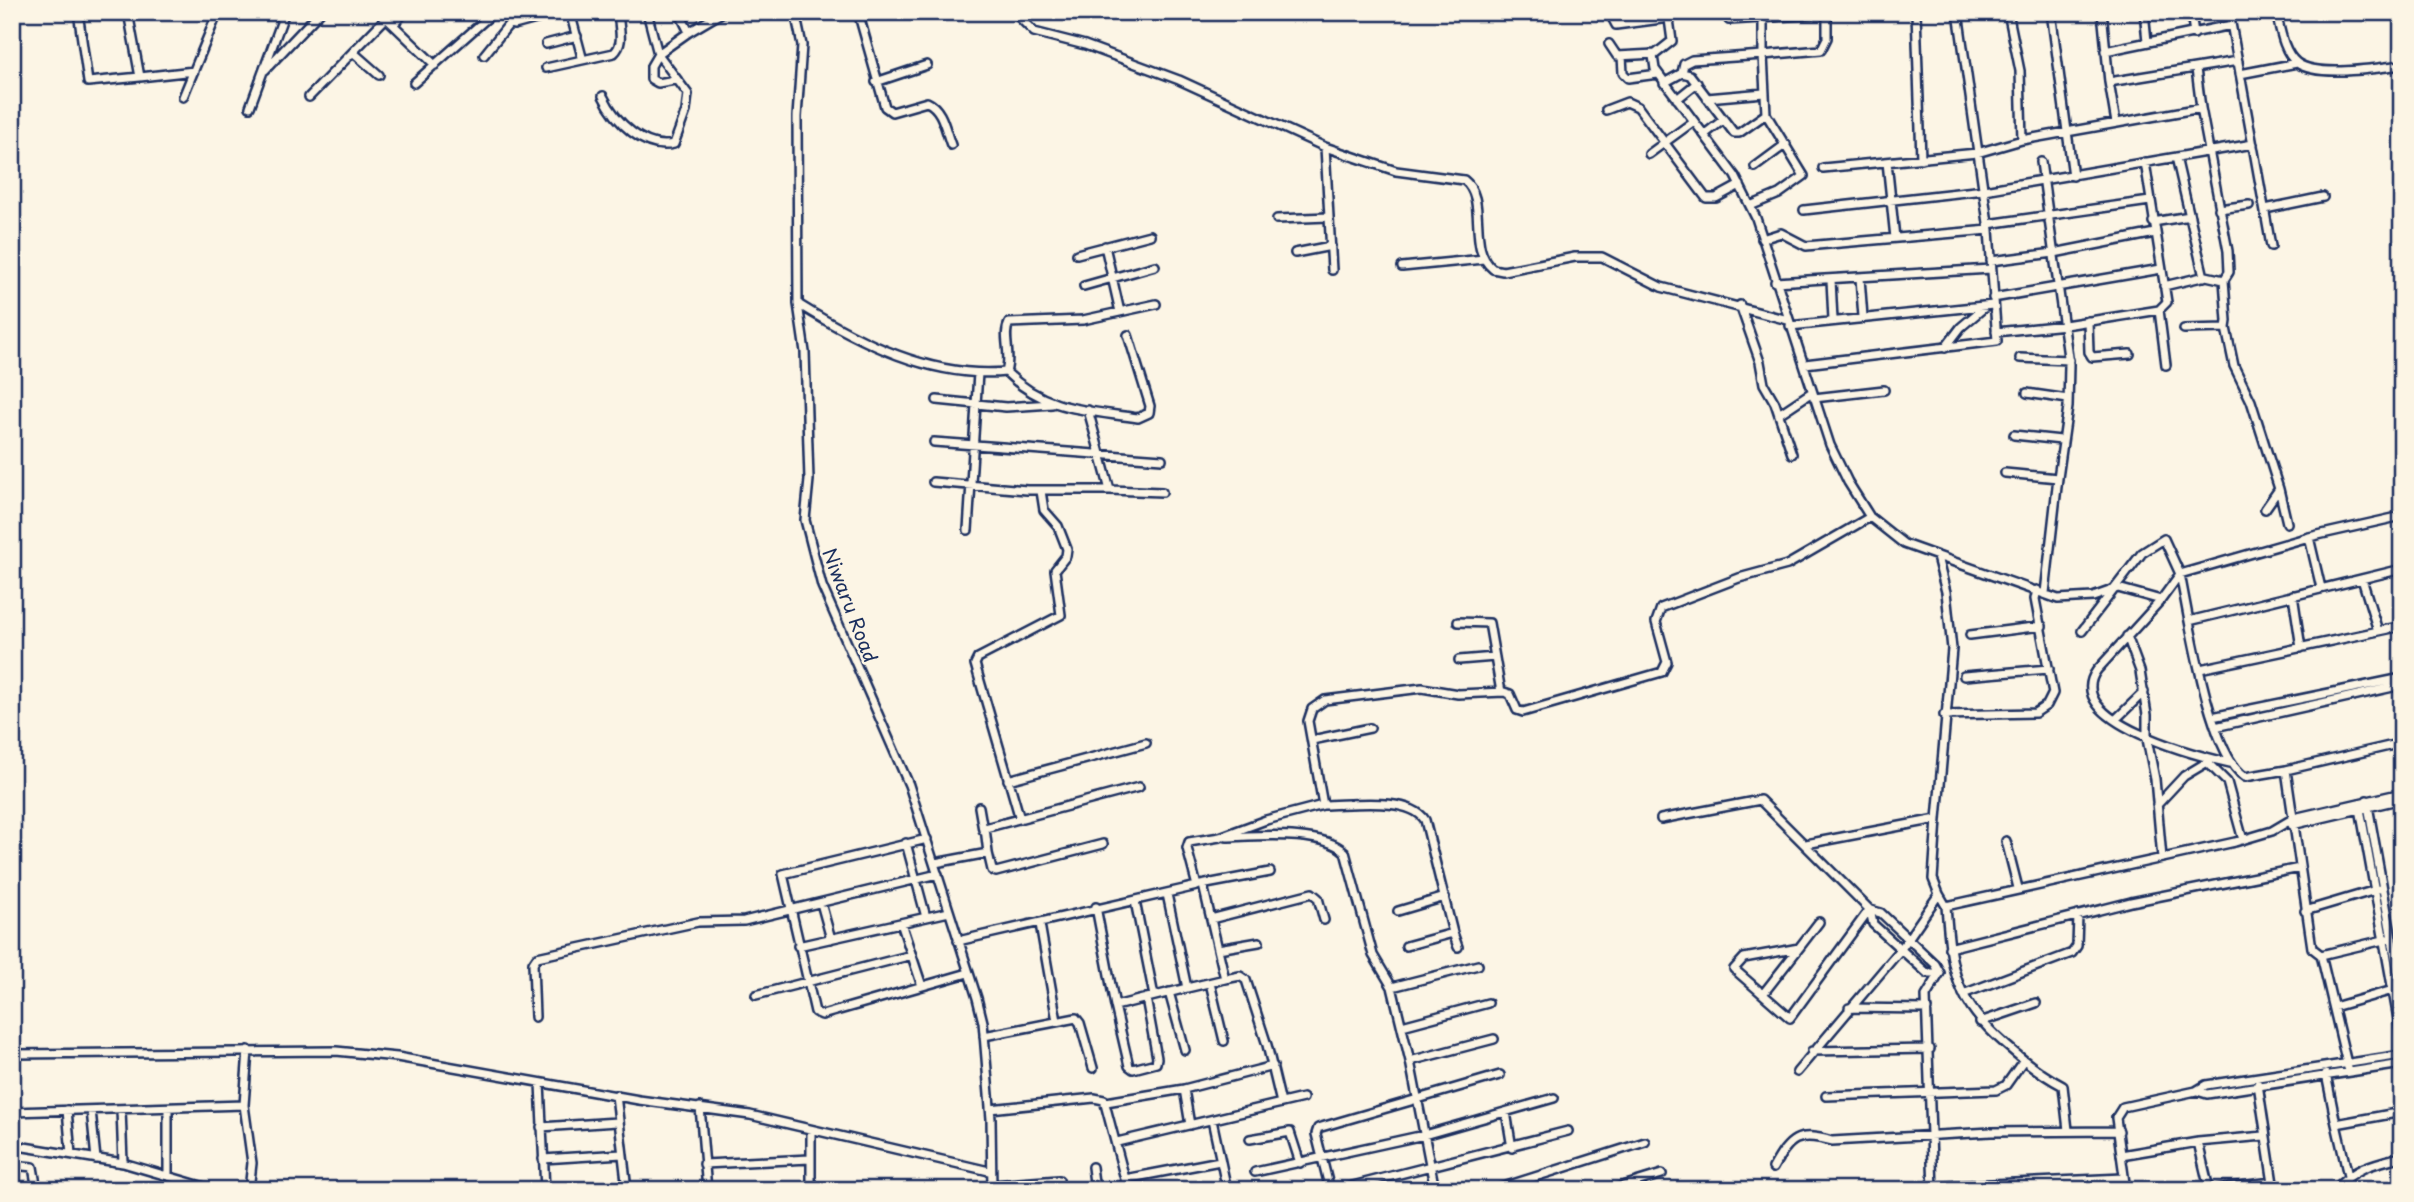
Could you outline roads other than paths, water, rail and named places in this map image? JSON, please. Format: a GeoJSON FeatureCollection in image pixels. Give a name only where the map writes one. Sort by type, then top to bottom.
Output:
{"type":"FeatureCollection","features":[{"type":"Feature","properties":{"kind":"street"},"geometry":{"type":"LineString","coordinates":[[78,12],[88,82],[194,71]]}},
{"type":"Feature","properties":{"kind":"street"},"geometry":{"type":"LineString","coordinates":[[128,12],[140,77]]}},
{"type":"Feature","properties":{"kind":"street"},"geometry":{"type":"LineString","coordinates":[[183,97],[218,12]]}},
{"type":"Feature","properties":{"kind":"street"},"geometry":{"type":"LineString","coordinates":[[250,107],[285,12]]}},
{"type":"Feature","properties":{"kind":"street"},"geometry":{"type":"LineString","coordinates":[[263,73],[320,12]]}},
{"type":"Feature","properties":{"kind":"street"},"geometry":{"type":"LineString","coordinates":[[394,24],[405,12]]}},
{"type":"Feature","properties":{"kind":"street"},"geometry":{"type":"LineString","coordinates":[[414,83],[494,12]]}},
{"type":"Feature","properties":{"kind":"street"},"geometry":{"type":"LineString","coordinates":[[484,55],[509,24],[514,12]]}},
{"type":"Feature","properties":{"kind":"street"},"geometry":{"type":"LineString","coordinates":[[509,24],[527,23],[562,12]]}},
{"type":"Feature","properties":{"kind":"street"},"geometry":{"type":"LineString","coordinates":[[570,12],[582,58]]}},
{"type":"Feature","properties":{"kind":"street"},"geometry":{"type":"LineString","coordinates":[[547,68],[582,58],[614,53],[621,38],[619,12]]}},
{"type":"Feature","properties":{"kind":"street"},"geometry":{"type":"LineString","coordinates":[[647,12],[658,54],[675,80]]}},
{"type":"Feature","properties":{"kind":"street"},"geometry":{"type":"LineString","coordinates":[[679,12],[689,32]]}},
{"type":"Feature","properties":{"kind":"street"},"geometry":{"type":"LineString","coordinates":[[603,96],[613,114],[633,133],[644,139],[674,144],[683,120],[688,94],[682,82],[675,80],[658,83],[651,79],[651,66],[658,54],[723,12]]}},
{"type":"Feature","properties":{"kind":"street","name":"Niwaru Road"},"geometry":{"type":"LineString","coordinates":[[794,12],[802,45],[797,117],[797,304],[805,352],[809,480],[805,520],[822,586],[909,785],[977,998],[984,1036],[990,1109],[991,1187]]}},
{"type":"Feature","properties":{"kind":"street"},"geometry":{"type":"LineString","coordinates":[[858,12],[864,24],[876,82],[887,111],[927,102],[936,106],[951,145]]}},
{"type":"Feature","properties":{"kind":"street"},"geometry":{"type":"LineString","coordinates":[[1014,12],[1034,32],[1085,45],[1179,80],[1325,147],[1396,171],[1467,182],[1474,198],[1484,259],[1493,269],[1503,271],[1575,257],[1602,257],[1661,287],[1740,305],[1789,323],[1991,303],[2060,287],[2161,270]]}},
{"type":"Feature","properties":{"kind":"street"},"geometry":{"type":"LineString","coordinates":[[1609,12],[1616,25],[1669,15],[1671,45],[1655,54],[1622,56],[1614,55],[1609,44]]}},
{"type":"Feature","properties":{"kind":"street"},"geometry":{"type":"LineString","coordinates":[[1916,12],[1922,159]]}},
{"type":"Feature","properties":{"kind":"street"},"geometry":{"type":"LineString","coordinates":[[1805,364],[1997,341],[1991,303],[1989,227],[1958,12]]}},
{"type":"Feature","properties":{"kind":"street"},"geometry":{"type":"LineString","coordinates":[[2008,12],[2020,71],[2022,140]]}},
{"type":"Feature","properties":{"kind":"street"},"geometry":{"type":"LineString","coordinates":[[2051,12],[2073,176]]}},
{"type":"Feature","properties":{"kind":"street"},"geometry":{"type":"LineString","coordinates":[[2102,12],[2116,123]]}},
{"type":"Feature","properties":{"kind":"street"},"geometry":{"type":"LineString","coordinates":[[2144,12],[2147,41]]}},
{"type":"Feature","properties":{"kind":"street"},"geometry":{"type":"LineString","coordinates":[[2191,12],[2194,34]]}},
{"type":"Feature","properties":{"kind":"street"},"geometry":{"type":"LineString","coordinates":[[2229,12],[2271,246]]}},
{"type":"Feature","properties":{"kind":"street"},"geometry":{"type":"LineString","coordinates":[[2276,12],[2282,39],[2297,63]]}},
{"type":"Feature","properties":{"kind":"street"},"geometry":{"type":"LineString","coordinates":[[1682,73],[1684,64],[1692,60],[1821,50],[1827,38],[1827,13],[1778,14],[1729,20]]}},
{"type":"Feature","properties":{"kind":"street"},"geometry":{"type":"LineString","coordinates":[[309,97],[354,53],[383,15],[435,65]]}},
{"type":"Feature","properties":{"kind":"street"},"geometry":{"type":"LineString","coordinates":[[1750,206],[1774,197],[1804,176],[1766,114],[1758,16]]}},
{"type":"Feature","properties":{"kind":"street"},"geometry":{"type":"LineString","coordinates":[[2105,51],[2231,25]]}},
{"type":"Feature","properties":{"kind":"street"},"geometry":{"type":"LineString","coordinates":[[545,44],[577,36]]}},
{"type":"Feature","properties":{"kind":"street"},"geometry":{"type":"LineString","coordinates":[[354,53],[379,75]]}},
{"type":"Feature","properties":{"kind":"street"},"geometry":{"type":"LineString","coordinates":[[1655,54],[1652,62],[1658,74],[1705,134],[1740,185],[1750,206],[1837,462],[1870,517],[1904,544],[2072,600],[2118,589],[2161,600]]}},
{"type":"Feature","properties":{"kind":"street"},"geometry":{"type":"LineString","coordinates":[[1622,56],[1623,73],[1628,78],[1658,74]]}},
{"type":"Feature","properties":{"kind":"street"},"geometry":{"type":"LineString","coordinates":[[2109,82],[2238,61]]}},
{"type":"Feature","properties":{"kind":"street"},"geometry":{"type":"LineString","coordinates":[[2240,74],[2297,63],[2312,68],[2361,71],[2402,65]]}},
{"type":"Feature","properties":{"kind":"street"},"geometry":{"type":"LineString","coordinates":[[876,82],[928,65]]}},
{"type":"Feature","properties":{"kind":"street"},"geometry":{"type":"LineString","coordinates":[[2196,69],[2229,267],[2224,280],[2226,328],[2234,366],[2250,401],[2279,489],[2287,523]]}},
{"type":"Feature","properties":{"kind":"street"},"geometry":{"type":"LineString","coordinates":[[1664,83],[1682,73],[1690,75],[1731,131],[1739,133],[1766,114]]}},
{"type":"Feature","properties":{"kind":"street"},"geometry":{"type":"LineString","coordinates":[[1677,99],[1697,83]]}},
{"type":"Feature","properties":{"kind":"street"},"geometry":{"type":"LineString","coordinates":[[1707,98],[1764,93]]}},
{"type":"Feature","properties":{"kind":"street"},"geometry":{"type":"LineString","coordinates":[[1606,110],[1627,102],[1633,104],[1706,198],[1716,198],[1740,185]]}},
{"type":"Feature","properties":{"kind":"street"},"geometry":{"type":"LineString","coordinates":[[1822,168],[1977,153],[2022,140],[2201,108]]}},
{"type":"Feature","properties":{"kind":"street"},"geometry":{"type":"LineString","coordinates":[[1705,134],[1723,120]]}},
{"type":"Feature","properties":{"kind":"street"},"geometry":{"type":"LineString","coordinates":[[1648,154],[1694,121]]}},
{"type":"Feature","properties":{"kind":"street"},"geometry":{"type":"LineString","coordinates":[[1755,167],[1786,144]]}},
{"type":"Feature","properties":{"kind":"street"},"geometry":{"type":"LineString","coordinates":[[1804,210],[1983,190],[2253,144]]}},
{"type":"Feature","properties":{"kind":"street"},"geometry":{"type":"LineString","coordinates":[[1325,147],[1332,270]]}},
{"type":"Feature","properties":{"kind":"street"},"geometry":{"type":"LineString","coordinates":[[2176,157],[2204,277]]}},
{"type":"Feature","properties":{"kind":"street"},"geometry":{"type":"LineString","coordinates":[[1887,162],[1895,238]]}},
{"type":"Feature","properties":{"kind":"street"},"geometry":{"type":"LineString","coordinates":[[1944,715],[2035,713],[2047,705],[2053,693],[2035,599],[2041,591],[2058,478],[2068,399],[2069,360],[2041,162]]}},
{"type":"Feature","properties":{"kind":"street"},"geometry":{"type":"LineString","coordinates":[[1996,332],[2065,325],[2159,310],[2167,302],[2145,162]]}},
{"type":"Feature","properties":{"kind":"street"},"geometry":{"type":"LineString","coordinates":[[2265,209],[2323,197]]}},
{"type":"Feature","properties":{"kind":"street"},"geometry":{"type":"LineString","coordinates":[[1762,239],[1782,233],[1806,246],[1895,238],[1989,227],[2150,201]]}},
{"type":"Feature","properties":{"kind":"street"},"geometry":{"type":"LineString","coordinates":[[2219,209],[2249,205]]}},
{"type":"Feature","properties":{"kind":"street"},"geometry":{"type":"LineString","coordinates":[[2153,222],[2190,216]]}},
{"type":"Feature","properties":{"kind":"street"},"geometry":{"type":"LineString","coordinates":[[1277,219],[1329,217]]}},
{"type":"Feature","properties":{"kind":"street"},"geometry":{"type":"LineString","coordinates":[[1775,282],[1860,278],[1991,265],[2155,233]]}},
{"type":"Feature","properties":{"kind":"street"},"geometry":{"type":"LineString","coordinates":[[1077,254],[1150,235]]}},
{"type":"Feature","properties":{"kind":"street"},"geometry":{"type":"LineString","coordinates":[[1105,246],[1120,312]]}},
{"type":"Feature","properties":{"kind":"street"},"geometry":{"type":"LineString","coordinates":[[1295,253],[1331,246]]}},
{"type":"Feature","properties":{"kind":"street"},"geometry":{"type":"LineString","coordinates":[[1402,267],[1484,259]]}},
{"type":"Feature","properties":{"kind":"street"},"geometry":{"type":"LineString","coordinates":[[1084,286],[1155,266]]}},
{"type":"Feature","properties":{"kind":"street"},"geometry":{"type":"LineString","coordinates":[[2164,286],[2204,277],[2224,280]]}},
{"type":"Feature","properties":{"kind":"street"},"geometry":{"type":"LineString","coordinates":[[1860,278],[1863,317]]}},
{"type":"Feature","properties":{"kind":"street"},"geometry":{"type":"LineString","coordinates":[[1830,280],[1833,320]]}},
{"type":"Feature","properties":{"kind":"street"},"geometry":{"type":"LineString","coordinates":[[1945,348],[1961,327],[1991,303]]}},
{"type":"Feature","properties":{"kind":"street"},"geometry":{"type":"LineString","coordinates":[[797,304],[846,331],[936,368],[978,373],[1006,372],[1028,393],[1053,404]]}},
{"type":"Feature","properties":{"kind":"street"},"geometry":{"type":"LineString","coordinates":[[1006,372],[1011,359],[1006,334],[1009,323],[1083,320],[1156,304]]}},
{"type":"Feature","properties":{"kind":"street"},"geometry":{"type":"LineString","coordinates":[[1740,305],[1760,362],[1763,384],[1779,414],[1792,454]]}},
{"type":"Feature","properties":{"kind":"street"},"geometry":{"type":"LineString","coordinates":[[2159,310],[2166,365]]}},
{"type":"Feature","properties":{"kind":"street"},"geometry":{"type":"LineString","coordinates":[[2088,321],[2088,352],[2092,357],[2130,354]]}},
{"type":"Feature","properties":{"kind":"street"},"geometry":{"type":"LineString","coordinates":[[2184,330],[2226,328]]}},
{"type":"Feature","properties":{"kind":"street"},"geometry":{"type":"LineString","coordinates":[[937,400],[1006,407],[1053,404],[1138,418],[1149,413],[1150,406],[1128,335]]}},
{"type":"Feature","properties":{"kind":"street"},"geometry":{"type":"LineString","coordinates":[[2020,358],[2069,360]]}},
{"type":"Feature","properties":{"kind":"street"},"geometry":{"type":"LineString","coordinates":[[968,530],[978,373]]}},
{"type":"Feature","properties":{"kind":"street"},"geometry":{"type":"LineString","coordinates":[[1779,414],[1813,395],[1884,390]]}},
{"type":"Feature","properties":{"kind":"street"},"geometry":{"type":"LineString","coordinates":[[2027,393],[2068,399]]}},
{"type":"Feature","properties":{"kind":"street"},"geometry":{"type":"LineString","coordinates":[[1088,410],[1110,490]]}},
{"type":"Feature","properties":{"kind":"street"},"geometry":{"type":"LineString","coordinates":[[2014,435],[2061,440]]}},
{"type":"Feature","properties":{"kind":"street"},"geometry":{"type":"LineString","coordinates":[[934,442],[1101,452],[1162,459]]}},
{"type":"Feature","properties":{"kind":"street"},"geometry":{"type":"LineString","coordinates":[[2005,473],[2058,478]]}},
{"type":"Feature","properties":{"kind":"street"},"geometry":{"type":"LineString","coordinates":[[933,482],[1041,491],[1162,492]]}},
{"type":"Feature","properties":{"kind":"street"},"geometry":{"type":"LineString","coordinates":[[2264,509],[2279,489]]}},
{"type":"Feature","properties":{"kind":"street"},"geometry":{"type":"LineString","coordinates":[[1020,819],[975,664],[978,658],[1061,615],[1055,570],[1068,549],[1058,526],[1044,510],[1041,491]]}},
{"type":"Feature","properties":{"kind":"street"},"geometry":{"type":"LineString","coordinates":[[2230,763],[2210,760],[2147,739],[2116,719],[2101,707],[2090,684],[2097,670],[2161,600],[2180,574],[2309,537],[2402,516]]}},
{"type":"Feature","properties":{"kind":"street"},"geometry":{"type":"LineString","coordinates":[[1323,805],[1309,714],[1325,700],[1422,688],[1458,694],[1501,692],[1510,694],[1517,710],[1523,712],[1662,672],[1667,662],[1656,622],[1661,608],[1739,578],[1787,565],[1870,517]]}},
{"type":"Feature","properties":{"kind":"street"},"geometry":{"type":"LineString","coordinates":[[2309,537],[2321,588]]}},
{"type":"Feature","properties":{"kind":"street"},"geometry":{"type":"LineString","coordinates":[[2082,631],[2118,589],[2142,553],[2164,539],[2180,574],[2215,727],[2230,763],[2245,777],[2402,743]]}},
{"type":"Feature","properties":{"kind":"street"},"geometry":{"type":"LineString","coordinates":[[1937,557],[1946,592],[1952,649],[1944,715],[1934,879],[1946,906],[1949,948],[1962,994],[1980,1023],[2024,1061],[2063,1086],[2068,1130]]}},
{"type":"Feature","properties":{"kind":"street"},"geometry":{"type":"LineString","coordinates":[[2189,621],[2402,569]]}},
{"type":"Feature","properties":{"kind":"street"},"geometry":{"type":"LineString","coordinates":[[2362,579],[2378,631]]}},
{"type":"Feature","properties":{"kind":"street"},"geometry":{"type":"LineString","coordinates":[[2293,595],[2301,648]]}},
{"type":"Feature","properties":{"kind":"street"},"geometry":{"type":"LineString","coordinates":[[1458,622],[1489,623],[1501,692]]}},
{"type":"Feature","properties":{"kind":"street"},"geometry":{"type":"LineString","coordinates":[[1970,635],[2042,626]]}},
{"type":"Feature","properties":{"kind":"street"},"geometry":{"type":"LineString","coordinates":[[2200,669],[2402,626]]}},
{"type":"Feature","properties":{"kind":"street"},"geometry":{"type":"LineString","coordinates":[[2127,636],[2144,692],[2162,858]]}},
{"type":"Feature","properties":{"kind":"street"},"geometry":{"type":"LineString","coordinates":[[1459,660],[1495,657]]}},
{"type":"Feature","properties":{"kind":"street"},"geometry":{"type":"LineString","coordinates":[[1964,676],[2049,669]]}},
{"type":"Feature","properties":{"kind":"street"},"geometry":{"type":"LineString","coordinates":[[2212,717],[2402,678]]}},
{"type":"Feature","properties":{"kind":"street"},"geometry":{"type":"LineString","coordinates":[[2215,727],[2402,685]]}},
{"type":"Feature","properties":{"kind":"street"},"geometry":{"type":"LineString","coordinates":[[2116,719],[2144,692]]}},
{"type":"Feature","properties":{"kind":"street"},"geometry":{"type":"LineString","coordinates":[[1312,740],[1370,728]]}},
{"type":"Feature","properties":{"kind":"street"},"geometry":{"type":"LineString","coordinates":[[1008,780],[1146,743]]}},
{"type":"Feature","properties":{"kind":"street"},"geometry":{"type":"LineString","coordinates":[[2157,805],[2184,776],[2210,760]]}},
{"type":"Feature","properties":{"kind":"street"},"geometry":{"type":"LineString","coordinates":[[2210,760],[2227,782],[2243,840]]}},
{"type":"Feature","properties":{"kind":"street"},"geometry":{"type":"LineString","coordinates":[[2286,770],[2312,948],[2321,955],[2348,1068]]}},
{"type":"Feature","properties":{"kind":"street"},"geometry":{"type":"LineString","coordinates":[[984,830],[1139,787]]}},
{"type":"Feature","properties":{"kind":"street"},"geometry":{"type":"LineString","coordinates":[[1946,906],[2243,840],[2293,823],[2402,793]]}},
{"type":"Feature","properties":{"kind":"street"},"geometry":{"type":"LineString","coordinates":[[2364,805],[2402,799]]}},
{"type":"Feature","properties":{"kind":"street"},"geometry":{"type":"LineString","coordinates":[[1661,819],[1760,800],[1870,910],[1881,913],[1935,964],[1940,973]]}},
{"type":"Feature","properties":{"kind":"street"},"geometry":{"type":"LineString","coordinates":[[1220,837],[1266,820],[1323,805],[1400,805],[1416,810],[1425,820],[1458,947]]}},
{"type":"Feature","properties":{"kind":"street"},"geometry":{"type":"LineString","coordinates":[[2334,1007],[2391,990],[2401,992],[2388,938],[2364,805]]}},
{"type":"Feature","properties":{"kind":"street"},"geometry":{"type":"LineString","coordinates":[[978,807],[992,870],[996,872],[1103,844]]}},
{"type":"Feature","properties":{"kind":"street"},"geometry":{"type":"LineString","coordinates":[[1806,844],[1937,819]]}},
{"type":"Feature","properties":{"kind":"street"},"geometry":{"type":"LineString","coordinates":[[1225,979],[1211,919],[1187,843],[1220,837],[1270,836],[1319,840],[1340,848],[1348,859],[1373,955],[1391,987],[1402,1026],[1436,1190]]}},
{"type":"Feature","properties":{"kind":"street"},"geometry":{"type":"LineString","coordinates":[[927,839],[785,872],[782,878],[815,1012],[819,1015],[968,973]]}},
{"type":"Feature","properties":{"kind":"street"},"geometry":{"type":"LineString","coordinates":[[2006,841],[2018,888]]}},
{"type":"Feature","properties":{"kind":"street"},"geometry":{"type":"LineString","coordinates":[[906,844],[926,917]]}},
{"type":"Feature","properties":{"kind":"street"},"geometry":{"type":"LineString","coordinates":[[935,863],[988,853]]}},
{"type":"Feature","properties":{"kind":"street"},"geometry":{"type":"LineString","coordinates":[[1949,948],[2078,915],[2300,868]]}},
{"type":"Feature","properties":{"kind":"street"},"geometry":{"type":"LineString","coordinates":[[958,941],[1040,923],[1096,907],[1270,872]]}},
{"type":"Feature","properties":{"kind":"street"},"geometry":{"type":"LineString","coordinates":[[536,1017],[536,958],[698,922],[744,921],[938,874]]}},
{"type":"Feature","properties":{"kind":"street"},"geometry":{"type":"LineString","coordinates":[[2305,911],[2380,889]]}},
{"type":"Feature","properties":{"kind":"street"},"geometry":{"type":"LineString","coordinates":[[1211,919],[1312,893],[1318,898],[1324,920]]}},
{"type":"Feature","properties":{"kind":"street"},"geometry":{"type":"LineString","coordinates":[[1167,894],[1187,988]]}},
{"type":"Feature","properties":{"kind":"street"},"geometry":{"type":"LineString","coordinates":[[1797,1072],[1812,1051],[1901,949],[1939,894]]}},
{"type":"Feature","properties":{"kind":"street"},"geometry":{"type":"LineString","coordinates":[[1398,911],[1445,897]]}},
{"type":"Feature","properties":{"kind":"street"},"geometry":{"type":"LineString","coordinates":[[1096,907],[1129,1066],[1136,1069],[1151,1067],[1157,1058],[1135,901]]}},
{"type":"Feature","properties":{"kind":"street"},"geometry":{"type":"LineString","coordinates":[[821,903],[831,939]]}},
{"type":"Feature","properties":{"kind":"street"},"geometry":{"type":"LineString","coordinates":[[1870,910],[1873,924],[1927,973],[1940,973]]}},
{"type":"Feature","properties":{"kind":"street"},"geometry":{"type":"LineString","coordinates":[[1799,948],[1744,958],[1734,969],[1790,1018],[1870,910]]}},
{"type":"Feature","properties":{"kind":"street"},"geometry":{"type":"LineString","coordinates":[[799,946],[949,912]]}},
{"type":"Feature","properties":{"kind":"street"},"geometry":{"type":"LineString","coordinates":[[1962,994],[2072,953],[2078,940],[2078,915]]}},
{"type":"Feature","properties":{"kind":"street"},"geometry":{"type":"LineString","coordinates":[[1763,994],[1819,922]]}},
{"type":"Feature","properties":{"kind":"street"},"geometry":{"type":"LineString","coordinates":[[901,923],[922,986]]}},
{"type":"Feature","properties":{"kind":"street"},"geometry":{"type":"LineString","coordinates":[[1040,923],[1057,1021]]}},
{"type":"Feature","properties":{"kind":"street"},"geometry":{"type":"LineString","coordinates":[[1406,946],[1453,933]]}},
{"type":"Feature","properties":{"kind":"street"},"geometry":{"type":"LineString","coordinates":[[2321,955],[2388,938]]}},
{"type":"Feature","properties":{"kind":"street"},"geometry":{"type":"LineString","coordinates":[[2388,938],[2391,990],[2402,1041]]}},
{"type":"Feature","properties":{"kind":"street"},"geometry":{"type":"LineString","coordinates":[[1218,949],[1259,942]]}},
{"type":"Feature","properties":{"kind":"street"},"geometry":{"type":"LineString","coordinates":[[756,995],[912,955]]}},
{"type":"Feature","properties":{"kind":"street"},"geometry":{"type":"LineString","coordinates":[[1391,987],[1478,965]]}},
{"type":"Feature","properties":{"kind":"street"},"geometry":{"type":"LineString","coordinates":[[1933,1187],[1926,996],[1940,973]]}},
{"type":"Feature","properties":{"kind":"street"},"geometry":{"type":"LineString","coordinates":[[1115,1006],[1240,976],[1246,980],[1273,1066],[1281,1103]]}},
{"type":"Feature","properties":{"kind":"street"},"geometry":{"type":"LineString","coordinates":[[1210,983],[1224,1041]]}},
{"type":"Feature","properties":{"kind":"street"},"geometry":{"type":"LineString","coordinates":[[1169,992],[1185,1050]]}},
{"type":"Feature","properties":{"kind":"street"},"geometry":{"type":"LineString","coordinates":[[1402,1026],[1488,1003]]}},
{"type":"Feature","properties":{"kind":"street"},"geometry":{"type":"LineString","coordinates":[[1980,1023],[2036,1003]]}},
{"type":"Feature","properties":{"kind":"street"},"geometry":{"type":"LineString","coordinates":[[1849,1008],[1927,1009]]}},
{"type":"Feature","properties":{"kind":"street"},"geometry":{"type":"LineString","coordinates":[[984,1036],[1057,1021],[1078,1020],[1093,1068]]}},
{"type":"Feature","properties":{"kind":"street"},"geometry":{"type":"LineString","coordinates":[[1410,1061],[1494,1039]]}},
{"type":"Feature","properties":{"kind":"street"},"geometry":{"type":"LineString","coordinates":[[1812,1051],[1930,1049]]}},
{"type":"Feature","properties":{"kind":"street"},"geometry":{"type":"LineString","coordinates":[[247,1050],[244,1105],[252,1163],[249,1190]]}},
{"type":"Feature","properties":{"kind":"street"},"geometry":{"type":"LineString","coordinates":[[12,1054],[247,1050],[335,1051],[385,1056],[700,1107],[989,1171]]}},
{"type":"Feature","properties":{"kind":"street"},"geometry":{"type":"LineString","coordinates":[[2196,1091],[2207,1094],[2258,1086],[2402,1055]]}},
{"type":"Feature","properties":{"kind":"street"},"geometry":{"type":"LineString","coordinates":[[1826,1096],[1996,1090],[2006,1084],[2024,1061]]}},
{"type":"Feature","properties":{"kind":"street"},"geometry":{"type":"LineString","coordinates":[[2348,1068],[2402,1064]]}},
{"type":"Feature","properties":{"kind":"street"},"geometry":{"type":"LineString","coordinates":[[990,1109],[1094,1098],[1107,1102],[1184,1089],[1273,1066]]}},
{"type":"Feature","properties":{"kind":"street"},"geometry":{"type":"LineString","coordinates":[[2126,1190],[2117,1113],[2123,1107],[2196,1091],[2206,1085],[2256,1077],[2325,1072]]}},
{"type":"Feature","properties":{"kind":"street"},"geometry":{"type":"LineString","coordinates":[[2325,1072],[2348,1176]]}},
{"type":"Feature","properties":{"kind":"street"},"geometry":{"type":"LineString","coordinates":[[1330,1190],[1316,1134],[1321,1126],[1500,1074]]}},
{"type":"Feature","properties":{"kind":"street"},"geometry":{"type":"LineString","coordinates":[[2198,1142],[2208,1190],[2273,1186],[2256,1077]]}},
{"type":"Feature","properties":{"kind":"street"},"geometry":{"type":"LineString","coordinates":[[540,1083],[545,1190]]}},
{"type":"Feature","properties":{"kind":"street"},"geometry":{"type":"LineString","coordinates":[[1184,1089],[1190,1125]]}},
{"type":"Feature","properties":{"kind":"street"},"geometry":{"type":"LineString","coordinates":[[616,1095],[617,1122],[627,1190]]}},
{"type":"Feature","properties":{"kind":"street"},"geometry":{"type":"LineString","coordinates":[[1117,1142],[1303,1098]]}},
{"type":"Feature","properties":{"kind":"street"},"geometry":{"type":"LineString","coordinates":[[1255,1172],[1424,1135],[1554,1098]]}},
{"type":"Feature","properties":{"kind":"street"},"geometry":{"type":"LineString","coordinates":[[1107,1102],[1127,1190]]}},
{"type":"Feature","properties":{"kind":"street"},"geometry":{"type":"LineString","coordinates":[[12,1112],[244,1105]]}},
{"type":"Feature","properties":{"kind":"street"},"geometry":{"type":"LineString","coordinates":[[700,1107],[707,1190]]}},
{"type":"Feature","properties":{"kind":"street"},"geometry":{"type":"LineString","coordinates":[[121,1109],[124,1163]]}},
{"type":"Feature","properties":{"kind":"street"},"geometry":{"type":"LineString","coordinates":[[168,1109],[168,1176]]}},
{"type":"Feature","properties":{"kind":"street"},"geometry":{"type":"LineString","coordinates":[[67,1110],[71,1154]]}},
{"type":"Feature","properties":{"kind":"street"},"geometry":{"type":"LineString","coordinates":[[91,1110],[96,1159]]}},
{"type":"Feature","properties":{"kind":"street"},"geometry":{"type":"LineString","coordinates":[[1506,1112],[1512,1148]]}},
{"type":"Feature","properties":{"kind":"street"},"geometry":{"type":"LineString","coordinates":[[2336,1124],[2402,1112]]}},
{"type":"Feature","properties":{"kind":"street"},"geometry":{"type":"LineString","coordinates":[[1212,1120],[1227,1190]]}},
{"type":"Feature","properties":{"kind":"street"},"geometry":{"type":"LineString","coordinates":[[541,1127],[617,1122]]}},
{"type":"Feature","properties":{"kind":"street"},"geometry":{"type":"LineString","coordinates":[[811,1130],[811,1190]]}},
{"type":"Feature","properties":{"kind":"street"},"geometry":{"type":"LineString","coordinates":[[1773,1168],[1788,1143],[1808,1134],[1832,1141],[2068,1130],[2119,1131]]}},
{"type":"Feature","properties":{"kind":"street"},"geometry":{"type":"LineString","coordinates":[[1337,1190],[1512,1148],[1568,1131]]}},
{"type":"Feature","properties":{"kind":"street"},"geometry":{"type":"LineString","coordinates":[[1250,1139],[1290,1132],[1300,1163]]}},
{"type":"Feature","properties":{"kind":"street"},"geometry":{"type":"LineString","coordinates":[[2121,1155],[2198,1142],[2264,1136]]}},
{"type":"Feature","properties":{"kind":"street"},"geometry":{"type":"LineString","coordinates":[[1494,1190],[1645,1142]]}},
{"type":"Feature","properties":{"kind":"street"},"geometry":{"type":"LineString","coordinates":[[12,1145],[124,1163],[215,1190]]}},
{"type":"Feature","properties":{"kind":"street"},"geometry":{"type":"LineString","coordinates":[[543,1159],[622,1154]]}},
{"type":"Feature","properties":{"kind":"street"},"geometry":{"type":"LineString","coordinates":[[704,1164],[810,1159]]}},
{"type":"Feature","properties":{"kind":"street"},"geometry":{"type":"LineString","coordinates":[[2335,1190],[2348,1176],[2365,1166],[2401,1159]]}},
{"type":"Feature","properties":{"kind":"street"},"geometry":{"type":"LineString","coordinates":[[1125,1179],[1220,1161]]}},
{"type":"Feature","properties":{"kind":"street"},"geometry":{"type":"LineString","coordinates":[[12,1166],[33,1167],[37,1190]]}},
{"type":"Feature","properties":{"kind":"street"},"geometry":{"type":"LineString","coordinates":[[1092,1167],[1095,1190]]}},
{"type":"Feature","properties":{"kind":"street"},"geometry":{"type":"LineString","coordinates":[[1610,1190],[1662,1174]]}},
{"type":"Feature","properties":{"kind":"street"},"geometry":{"type":"LineString","coordinates":[[1857,1190],[2123,1178]]}},
{"type":"Feature","properties":{"kind":"street"},"geometry":{"type":"LineString","coordinates":[[991,1187],[1059,1180]]}},
{"type":"Feature","properties":{"kind":"street"},"geometry":{"type":"LineString","coordinates":[[1641,1181],[1643,1190]]}}]}
